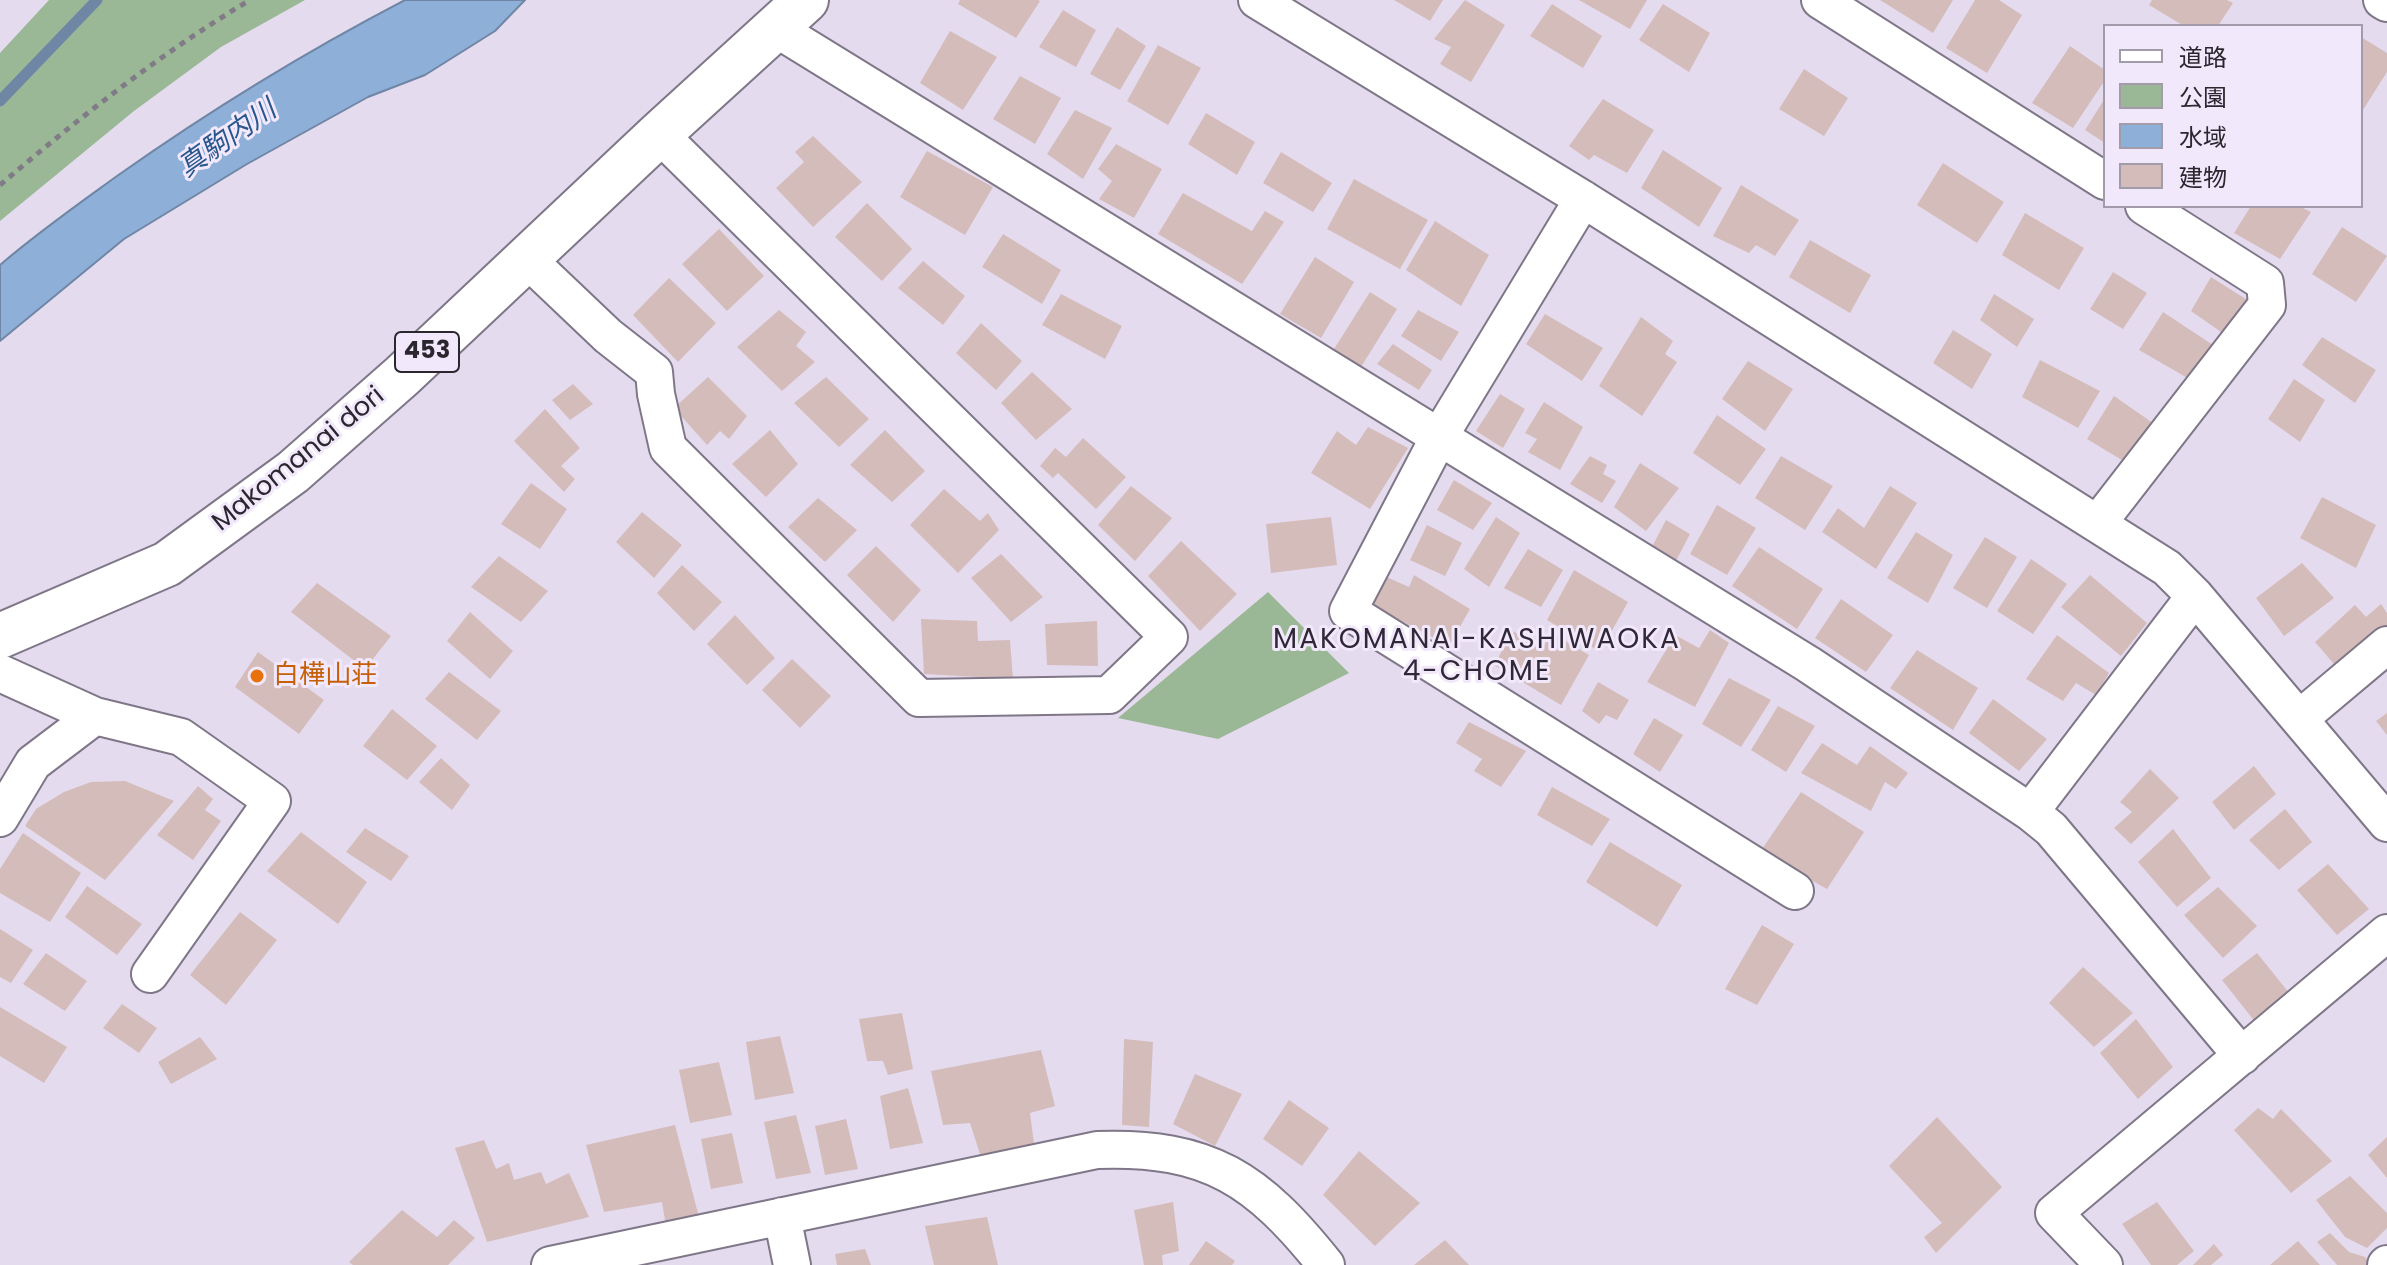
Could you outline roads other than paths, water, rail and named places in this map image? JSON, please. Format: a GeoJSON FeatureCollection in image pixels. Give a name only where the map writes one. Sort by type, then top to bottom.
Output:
{"type":"FeatureCollection","features":[{"type":"Feature","properties":{"kind":"highway","name":"Makomanai dori"},"geometry":{"type":"LineString","coordinates":[[0,636],[167,564],[293,472],[528,260],[659,134],[791,14]]}},
{"type":"Feature","properties":{"kind":"street"},"geometry":{"type":"LineString","coordinates":[[1257,0],[1583,199],[2167,568],[2195,596],[2387,823]]}},
{"type":"Feature","properties":{"kind":"street"},"geometry":{"type":"LineString","coordinates":[[1820,0],[2103,180]]}},
{"type":"Feature","properties":{"kind":"street"},"geometry":{"type":"LineString","coordinates":[[2382,0],[2387,3]]}},
{"type":"Feature","properties":{"kind":"street"},"geometry":{"type":"LineString","coordinates":[[791,14],[1439,437],[1808,664],[2030,812],[2051,829],[2242,1056]]}},
{"type":"Feature","properties":{"kind":"street"},"geometry":{"type":"LineString","coordinates":[[528,260],[608,336],[654,372],[668,448],[919,698],[1109,695],[1169,637],[659,134]]}},
{"type":"Feature","properties":{"kind":"street"},"geometry":{"type":"LineString","coordinates":[[1583,199],[1439,437],[1348,611],[1795,891]]}},
{"type":"Feature","properties":{"kind":"street"},"geometry":{"type":"LineString","coordinates":[[2098,523],[2267,305],[2265,283],[2147,208]]}},
{"type":"Feature","properties":{"kind":"street"},"geometry":{"type":"LineString","coordinates":[[2030,812],[2195,596]]}},
{"type":"Feature","properties":{"kind":"street"},"geometry":{"type":"LineString","coordinates":[[2299,719],[2387,645]]}},
{"type":"Feature","properties":{"kind":"street"},"geometry":{"type":"LineString","coordinates":[[0,673],[95,716],[181,737],[272,801],[150,974]]}},
{"type":"Feature","properties":{"kind":"street"},"geometry":{"type":"LineString","coordinates":[[0,818],[33,763],[95,716]]}},
{"type":"Feature","properties":{"kind":"street"},"geometry":{"type":"LineString","coordinates":[[2104,1265],[2054,1213],[2387,933]]}},
{"type":"Feature","properties":{"kind":"street"},"geometry":{"type":"LineString","coordinates":[[550,1265],[1097,1150],[1136,1149],[1171,1154],[1209,1165],[1242,1181],[1271,1202],[1326,1265]]}},
{"type":"Feature","properties":{"kind":"street"},"geometry":{"type":"LineString","coordinates":[[782,1216],[792,1265]]}},
{"type":"Feature","properties":{"kind":"water","name":"真駒内川"},"geometry":{"type":"Polygon","coordinates":[[[405,0],[525,0],[495,31],[425,75],[368,97],[247,164],[124,239],[0,341],[0,265],[14,253],[187,128],[294,61],[405,0]]]}},
{"type":"Feature","properties":{"kind":"waterway"},"geometry":{"type":"LineString","coordinates":[[0,101],[97,0]]}},
{"type":"Feature","properties":{"kind":"place","name":"白樺山荘"},"geometry":{"type":"Point","coordinates":[257,676]}},
{"type":"Feature","properties":{"kind":"district","name":"MAKOMANAI-KASHIWAOKA 4-CHOME"},"geometry":{"type":"Point","coordinates":[1477,657]}}]}
